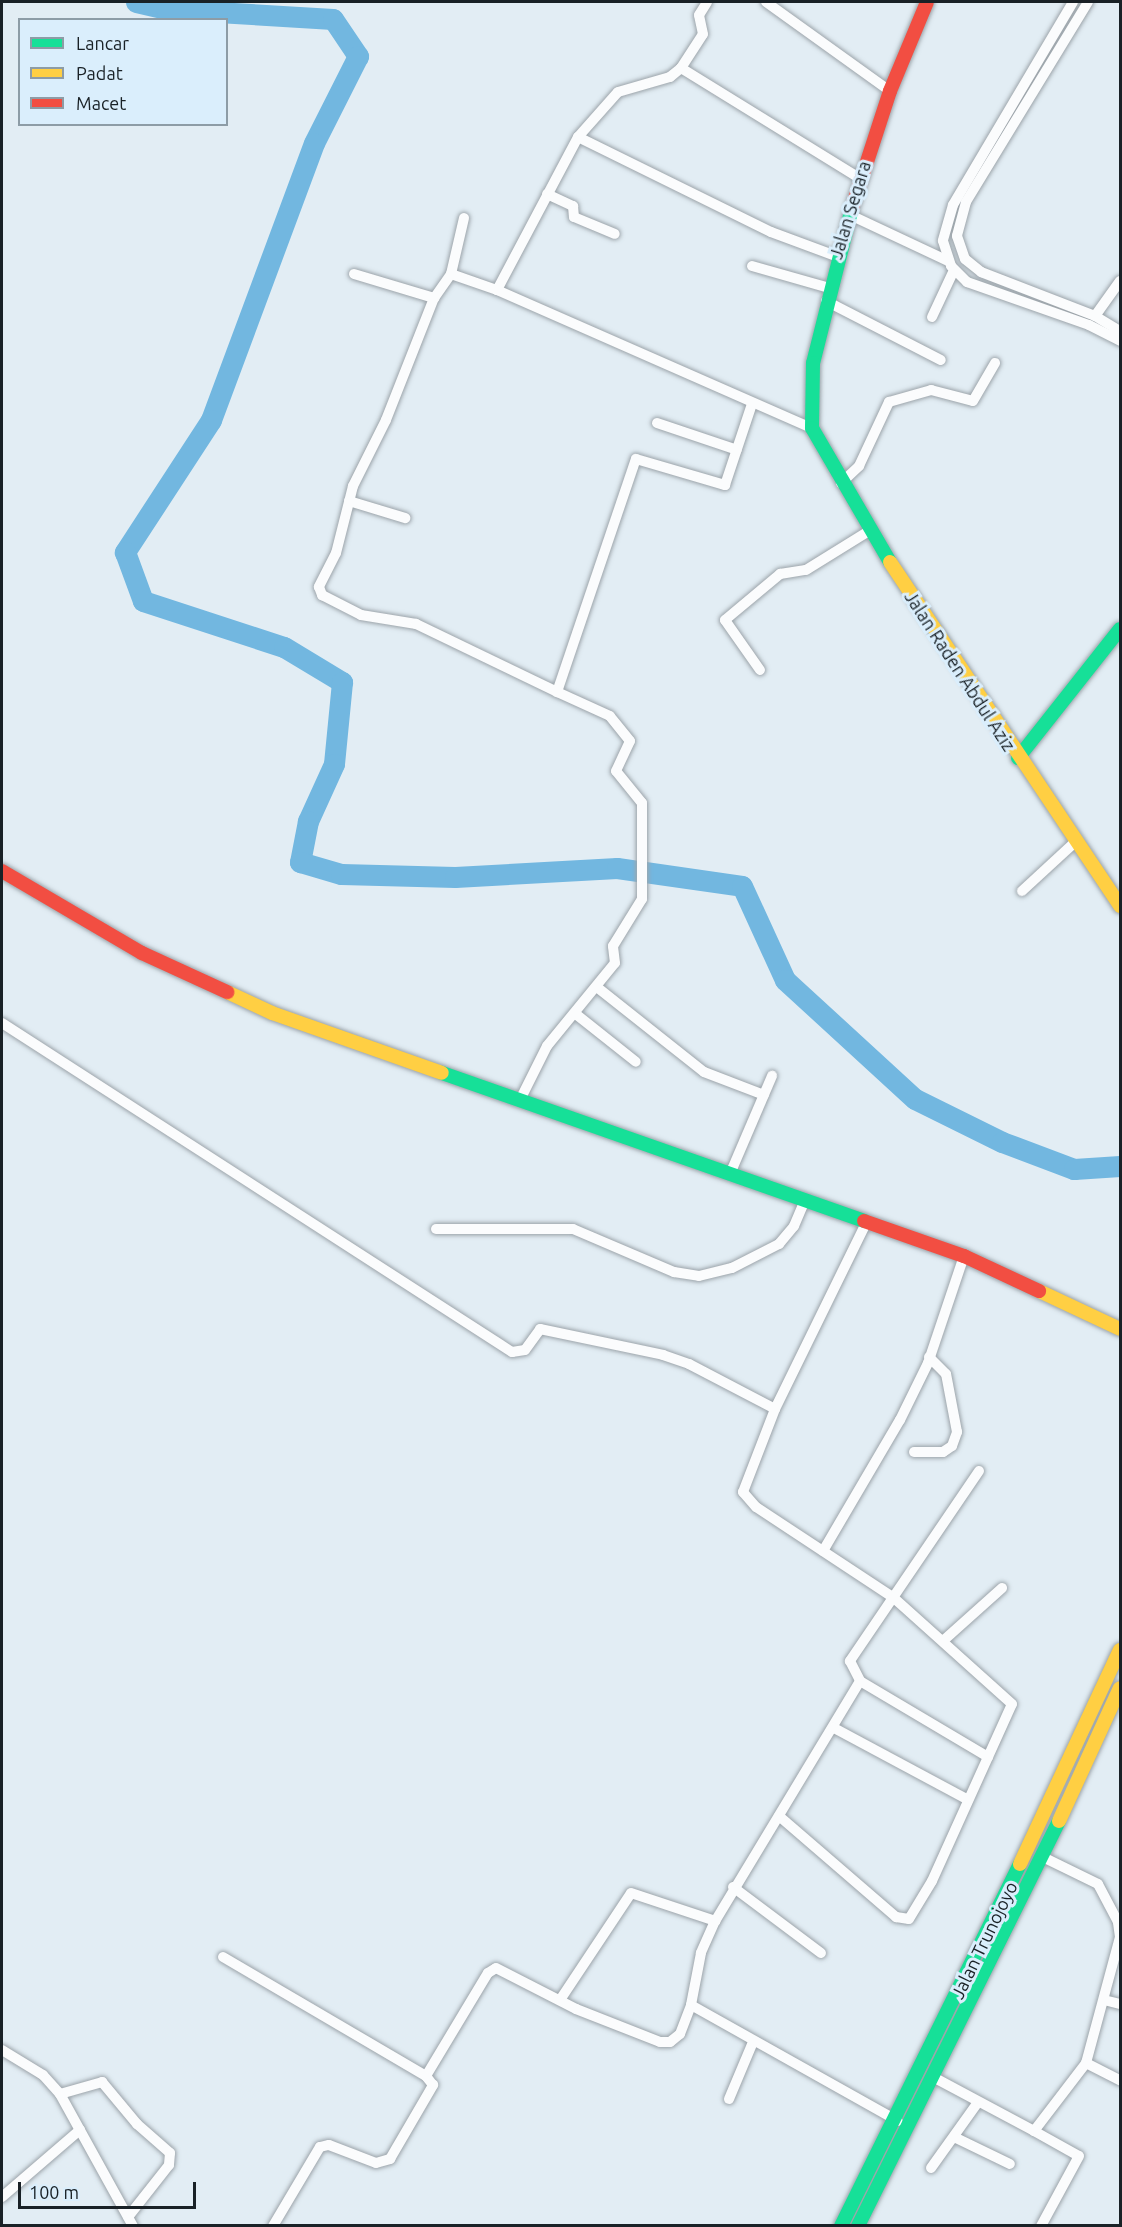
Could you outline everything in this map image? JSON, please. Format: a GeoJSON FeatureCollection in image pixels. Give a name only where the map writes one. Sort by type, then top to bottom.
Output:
{"type":"FeatureCollection","features":[{"type":"Feature","properties":{"kind":"main road","name":"Jalan Segara"},"geometry":{"type":"LineString","coordinates":[[813,428],[810,386],[836,256],[859,178],[890,91],[927,2]]}},
{"type":"Feature","properties":{"kind":"main road","name":"Jalan Raden Abdul Aziz"},"geometry":{"type":"LineString","coordinates":[[813,428],[869,531],[1074,843],[1120,906]]}},
{"type":"Feature","properties":{"kind":"main road"},"geometry":{"type":"LineString","coordinates":[[1018,758],[1120,629]]}},
{"type":"Feature","properties":{"kind":"main road"},"geometry":{"type":"LineString","coordinates":[[2,871],[142,952],[230,994],[345,1042],[520,1100],[964,1256],[1120,1329]]}},
{"type":"Feature","properties":{"kind":"main road","name":"Jalan Trunojoyo"},"geometry":{"type":"LineString","coordinates":[[841,2226],[1094,1708],[1120,1650]]}},
{"type":"Feature","properties":{"kind":"main road","name":"Jalan Trunojoyo"},"geometry":{"type":"LineString","coordinates":[[861,2225],[908,2126],[1114,1718],[1120,1688]]}},
{"type":"Feature","properties":{"kind":"street"},"geometry":{"type":"LineString","coordinates":[[766,2],[890,91]]}},
{"type":"Feature","properties":{"kind":"street"},"geometry":{"type":"LineString","coordinates":[[1089,2],[1074,9],[984,162],[950,226],[956,263],[967,282],[1095,316],[1120,331]]}},
{"type":"Feature","properties":{"kind":"street"},"geometry":{"type":"LineString","coordinates":[[497,290],[578,137],[618,92],[670,77],[681,68],[703,34],[699,18],[702,3]]}},
{"type":"Feature","properties":{"kind":"street"},"geometry":{"type":"LineString","coordinates":[[681,68],[859,178]]}},
{"type":"Feature","properties":{"kind":"street"},"geometry":{"type":"LineString","coordinates":[[578,137],[771,232],[836,256]]}},
{"type":"Feature","properties":{"kind":"street"},"geometry":{"type":"LineString","coordinates":[[547,194],[573,206],[574,217],[615,234]]}},
{"type":"Feature","properties":{"kind":"street"},"geometry":{"type":"LineString","coordinates":[[849,214],[956,263],[981,272],[1020,296],[1089,325],[1120,341]]}},
{"type":"Feature","properties":{"kind":"street"},"geometry":{"type":"LineString","coordinates":[[464,218],[451,274],[434,298],[349,501],[336,553],[319,587],[322,595],[361,615],[416,624],[557,693],[610,716],[625,731],[630,741],[617,775],[642,803],[639,855],[642,899],[613,946],[615,963],[577,1015],[547,1046],[520,1100]]}},
{"type":"Feature","properties":{"kind":"street"},"geometry":{"type":"LineString","coordinates":[[932,317],[956,263],[950,226]]}},
{"type":"Feature","properties":{"kind":"street"},"geometry":{"type":"LineString","coordinates":[[752,266],[827,295],[941,360]]}},
{"type":"Feature","properties":{"kind":"street"},"geometry":{"type":"LineString","coordinates":[[354,274],[434,298]]}},
{"type":"Feature","properties":{"kind":"street"},"geometry":{"type":"LineString","coordinates":[[451,274],[497,290],[752,404],[813,428]]}},
{"type":"Feature","properties":{"kind":"street"},"geometry":{"type":"LineString","coordinates":[[1095,316],[1120,282]]}},
{"type":"Feature","properties":{"kind":"street"},"geometry":{"type":"LineString","coordinates":[[842,483],[860,466],[889,402],[931,390],[973,401],[995,363]]}},
{"type":"Feature","properties":{"kind":"street"},"geometry":{"type":"LineString","coordinates":[[557,693],[636,459],[725,485],[752,404]]}},
{"type":"Feature","properties":{"kind":"street"},"geometry":{"type":"LineString","coordinates":[[657,423],[737,450]]}},
{"type":"Feature","properties":{"kind":"street"},"geometry":{"type":"LineString","coordinates":[[349,501],[405,518]]}},
{"type":"Feature","properties":{"kind":"street"},"geometry":{"type":"LineString","coordinates":[[760,670],[724,624],[728,615],[780,574],[806,570],[869,531]]}},
{"type":"Feature","properties":{"kind":"street"},"geometry":{"type":"LineString","coordinates":[[1022,891],[1074,843]]}},
{"type":"Feature","properties":{"kind":"street"},"geometry":{"type":"LineString","coordinates":[[598,988],[704,1072],[764,1095]]}},
{"type":"Feature","properties":{"kind":"street"},"geometry":{"type":"LineString","coordinates":[[577,1015],[636,1062]]}},
{"type":"Feature","properties":{"kind":"street"},"geometry":{"type":"LineString","coordinates":[[2,1023],[512,1352],[525,1350],[540,1329],[663,1355],[689,1364],[775,1409]]}},
{"type":"Feature","properties":{"kind":"street"},"geometry":{"type":"LineString","coordinates":[[730,1174],[772,1076]]}},
{"type":"Feature","properties":{"kind":"street"},"geometry":{"type":"LineString","coordinates":[[436,1229],[573,1229],[674,1272],[699,1276],[732,1268],[779,1244],[794,1226],[805,1200]]}},
{"type":"Feature","properties":{"kind":"street"},"geometry":{"type":"LineString","coordinates":[[779,1816],[863,1890],[904,1920],[922,1900],[1011,1702],[944,1640],[894,1598],[751,1504],[743,1492],[775,1409],[867,1221]]}},
{"type":"Feature","properties":{"kind":"street"},"geometry":{"type":"LineString","coordinates":[[823,1551],[900,1420],[929,1357],[964,1256]]}},
{"type":"Feature","properties":{"kind":"street"},"geometry":{"type":"LineString","coordinates":[[914,1452],[943,1452],[952,1446],[957,1432],[946,1374],[929,1357]]}},
{"type":"Feature","properties":{"kind":"street"},"geometry":{"type":"LineString","coordinates":[[979,1471],[894,1598],[851,1656],[851,1669],[860,1681],[988,1757]]}},
{"type":"Feature","properties":{"kind":"street"},"geometry":{"type":"LineString","coordinates":[[944,1640],[1002,1588]]}},
{"type":"Feature","properties":{"kind":"street"},"geometry":{"type":"LineString","coordinates":[[426,2076],[492,1970],[504,1969],[560,2000],[664,2043],[680,2034],[691,2006],[701,1953],[715,1921],[733,1887],[834,1728],[860,1681]]}},
{"type":"Feature","properties":{"kind":"street"},"geometry":{"type":"LineString","coordinates":[[1094,1708],[1114,1718]]}},
{"type":"Feature","properties":{"kind":"street"},"geometry":{"type":"LineString","coordinates":[[834,1728],[968,1800]]}},
{"type":"Feature","properties":{"kind":"street"},"geometry":{"type":"LineString","coordinates":[[1034,2131],[1062,2101],[1086,2063],[1120,1937],[1105,1891],[1043,1857]]}},
{"type":"Feature","properties":{"kind":"street"},"geometry":{"type":"LineString","coordinates":[[733,1887],[821,1953]]}},
{"type":"Feature","properties":{"kind":"street"},"geometry":{"type":"LineString","coordinates":[[560,2000],[631,1893],[715,1921]]}},
{"type":"Feature","properties":{"kind":"street"},"geometry":{"type":"LineString","coordinates":[[223,1957],[426,2076],[432,2088],[390,2159],[376,2163],[330,2145],[320,2147],[273,2226]]}},
{"type":"Feature","properties":{"kind":"street"},"geometry":{"type":"LineString","coordinates":[[1104,2000],[1120,2004]]}},
{"type":"Feature","properties":{"kind":"street"},"geometry":{"type":"LineString","coordinates":[[691,2006],[859,2102],[908,2126]]}},
{"type":"Feature","properties":{"kind":"street"},"geometry":{"type":"LineString","coordinates":[[729,2099],[753,2042]]}},
{"type":"Feature","properties":{"kind":"street"},"geometry":{"type":"LineString","coordinates":[[2,2050],[31,2066],[60,2094],[130,2221],[169,2165],[170,2153],[137,2124],[102,2082],[60,2094]]}},
{"type":"Feature","properties":{"kind":"street"},"geometry":{"type":"LineString","coordinates":[[1086,2063],[1120,2080]]}},
{"type":"Feature","properties":{"kind":"street"},"geometry":{"type":"LineString","coordinates":[[933,2077],[1079,2156],[1041,2226]]}},
{"type":"Feature","properties":{"kind":"street"},"geometry":{"type":"LineString","coordinates":[[932,2168],[978,2103]]}},
{"type":"Feature","properties":{"kind":"street"},"geometry":{"type":"LineString","coordinates":[[2,2197],[80,2130]]}},
{"type":"Feature","properties":{"kind":"street"},"geometry":{"type":"LineString","coordinates":[[954,2137],[1010,2164]]}},
{"type":"Feature","properties":{"kind":"waterway"},"geometry":{"type":"LineString","coordinates":[[136,2],[166,9],[333,19],[358,56],[314,143],[211,420],[125,552],[143,601],[284,647],[342,682],[334,764],[308,821],[300,862],[341,874],[455,877],[617,868],[742,886],[785,980],[915,1099],[1002,1142],[1074,1169],[1120,1166]]}},
{"type":"Feature","properties":{"kind":"traffic: fast"},"geometry":{"type":"LineString","coordinates":[[852,208],[813,363],[812,428],[890,562]]}},
{"type":"Feature","properties":{"kind":"traffic: fast"},"geometry":{"type":"LineString","coordinates":[[1018,758],[1120,629]]}},
{"type":"Feature","properties":{"kind":"traffic: fast"},"geometry":{"type":"LineString","coordinates":[[442,1073],[864,1221]]}},
{"type":"Feature","properties":{"kind":"traffic: fast"},"geometry":{"type":"LineString","coordinates":[[858,2226],[1059,1821]]}},
{"type":"Feature","properties":{"kind":"traffic: fast"},"geometry":{"type":"LineString","coordinates":[[841,2226],[1020,1864]]}},
{"type":"Feature","properties":{"kind":"traffic: slow"},"geometry":{"type":"LineString","coordinates":[[890,562],[1120,906]]}},
{"type":"Feature","properties":{"kind":"traffic: slow"},"geometry":{"type":"LineString","coordinates":[[227,992],[272,1013],[442,1073]]}},
{"type":"Feature","properties":{"kind":"traffic: slow"},"geometry":{"type":"LineString","coordinates":[[1039,1291],[1120,1329]]}},
{"type":"Feature","properties":{"kind":"traffic: slow"},"geometry":{"type":"LineString","coordinates":[[1020,1864],[1120,1650]]}},
{"type":"Feature","properties":{"kind":"traffic: slow"},"geometry":{"type":"LineString","coordinates":[[1059,1821],[1120,1688]]}},
{"type":"Feature","properties":{"kind":"traffic: jam"},"geometry":{"type":"LineString","coordinates":[[852,208],[890,91],[927,2]]}},
{"type":"Feature","properties":{"kind":"traffic: jam"},"geometry":{"type":"LineString","coordinates":[[2,871],[142,953],[227,992]]}},
{"type":"Feature","properties":{"kind":"traffic: jam"},"geometry":{"type":"LineString","coordinates":[[864,1221],[964,1256],[1039,1291]]}}]}
